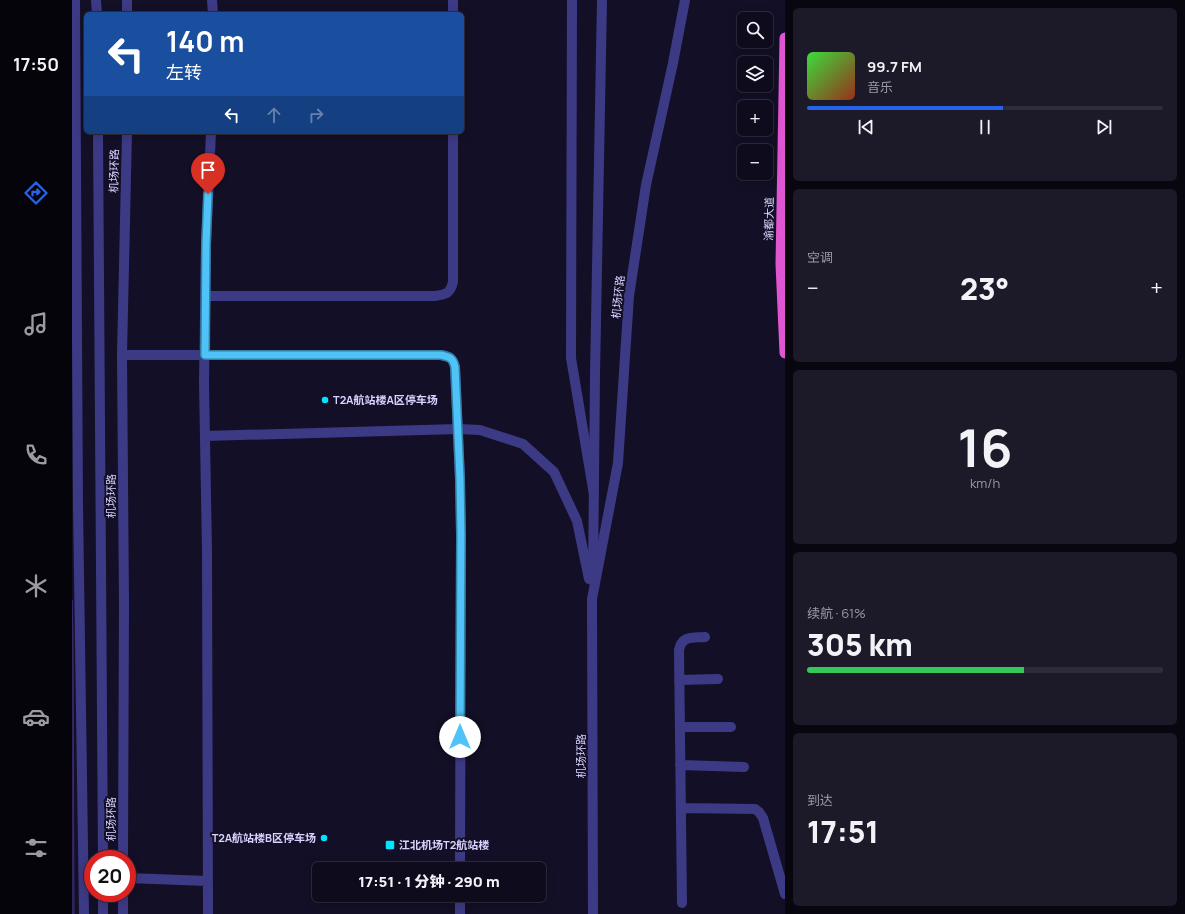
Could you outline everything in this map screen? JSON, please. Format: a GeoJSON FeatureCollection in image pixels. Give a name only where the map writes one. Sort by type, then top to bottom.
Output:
{"type":"FeatureCollection","features":[{"type":"Feature","properties":{"kind":"highway","name":"渝都大道"},"geometry":{"type":"LineString","coordinates":[[785,38],[781,264],[785,353]]}},
{"type":"Feature","properties":{"kind":"street"},"geometry":{"type":"LineString","coordinates":[[75,0],[78,498],[84,914]]}},
{"type":"Feature","properties":{"kind":"street"},"geometry":{"type":"LineString","coordinates":[[96,0],[97,12]]}},
{"type":"Feature","properties":{"kind":"street"},"geometry":{"type":"LineString","coordinates":[[127,0],[127,12]]}},
{"type":"Feature","properties":{"kind":"street"},"geometry":{"type":"LineString","coordinates":[[212,0],[213,12]]}},
{"type":"Feature","properties":{"kind":"street"},"geometry":{"type":"LineString","coordinates":[[453,0],[453,12]]}},
{"type":"Feature","properties":{"kind":"street"},"geometry":{"type":"LineString","coordinates":[[572,0],[571,358],[594,495]]}},
{"type":"Feature","properties":{"kind":"street","name":"机场环路"},"geometry":{"type":"LineString","coordinates":[[593,914],[592,599],[602,0]]}},
{"type":"Feature","properties":{"kind":"street","name":"机场环路"},"geometry":{"type":"LineString","coordinates":[[592,599],[618,463],[629,296],[646,185],[673,63],[685,0]]}},
{"type":"Feature","properties":{"kind":"street","name":"机场环路"},"geometry":{"type":"LineString","coordinates":[[98,134],[103,850]]}},
{"type":"Feature","properties":{"kind":"street","name":"机场环路"},"geometry":{"type":"LineString","coordinates":[[123,850],[124,604],[122,355],[127,134]]}},
{"type":"Feature","properties":{"kind":"street"},"geometry":{"type":"LineString","coordinates":[[207,134],[205,436],[208,914]]}},
{"type":"Feature","properties":{"kind":"street"},"geometry":{"type":"LineString","coordinates":[[206,296],[435,296],[448,292],[452,288],[453,282],[453,134]]}},
{"type":"Feature","properties":{"kind":"street"},"geometry":{"type":"LineString","coordinates":[[122,355],[441,355],[449,356],[453,360],[455,367],[458,429],[461,535],[460,862]]}},
{"type":"Feature","properties":{"kind":"street"},"geometry":{"type":"LineString","coordinates":[[205,436],[458,429],[480,430],[523,444],[554,472],[577,521],[592,599]]}},
{"type":"Feature","properties":{"kind":"street"},"geometry":{"type":"LineString","coordinates":[[682,903],[679,650],[680,644],[683,640],[688,638],[705,637]]}},
{"type":"Feature","properties":{"kind":"street"},"geometry":{"type":"LineString","coordinates":[[679,680],[718,679]]}},
{"type":"Feature","properties":{"kind":"street"},"geometry":{"type":"LineString","coordinates":[[680,726],[731,727]]}},
{"type":"Feature","properties":{"kind":"street"},"geometry":{"type":"LineString","coordinates":[[680,765],[744,766]]}},
{"type":"Feature","properties":{"kind":"street"},"geometry":{"type":"LineString","coordinates":[[681,808],[755,809],[759,812],[763,818],[785,894]]}},
{"type":"Feature","properties":{"kind":"street"},"geometry":{"type":"LineString","coordinates":[[136,878],[208,881]]}},
{"type":"Feature","properties":{"kind":"street"},"geometry":{"type":"LineString","coordinates":[[103,902],[103,914]]}},
{"type":"Feature","properties":{"kind":"street"},"geometry":{"type":"LineString","coordinates":[[123,902],[123,914]]}},
{"type":"Feature","properties":{"kind":"street"},"geometry":{"type":"LineString","coordinates":[[460,902],[460,914]]}},
{"type":"Feature","properties":{"kind":"building"},"geometry":{"type":"Polygon","coordinates":[[[72,600],[73,635],[74,914],[72,914],[72,600]]]}},
{"type":"Feature","properties":{"kind":"place","name":"T2A航站楼A区停车场"},"geometry":{"type":"Point","coordinates":[325,400]}},
{"type":"Feature","properties":{"kind":"place","name":"T2A航站楼B区停车场"},"geometry":{"type":"Point","coordinates":[324,838]}},
{"type":"Feature","properties":{"kind":"place","name":"江北机场T2航站楼"},"geometry":{"type":"Point","coordinates":[390,845]}},
{"type":"Feature","properties":{"kind":"route"},"geometry":{"type":"LineString","coordinates":[[208,194],[205,355],[441,355],[449,356],[453,360],[455,367],[460,479],[460,737]]}}]}
